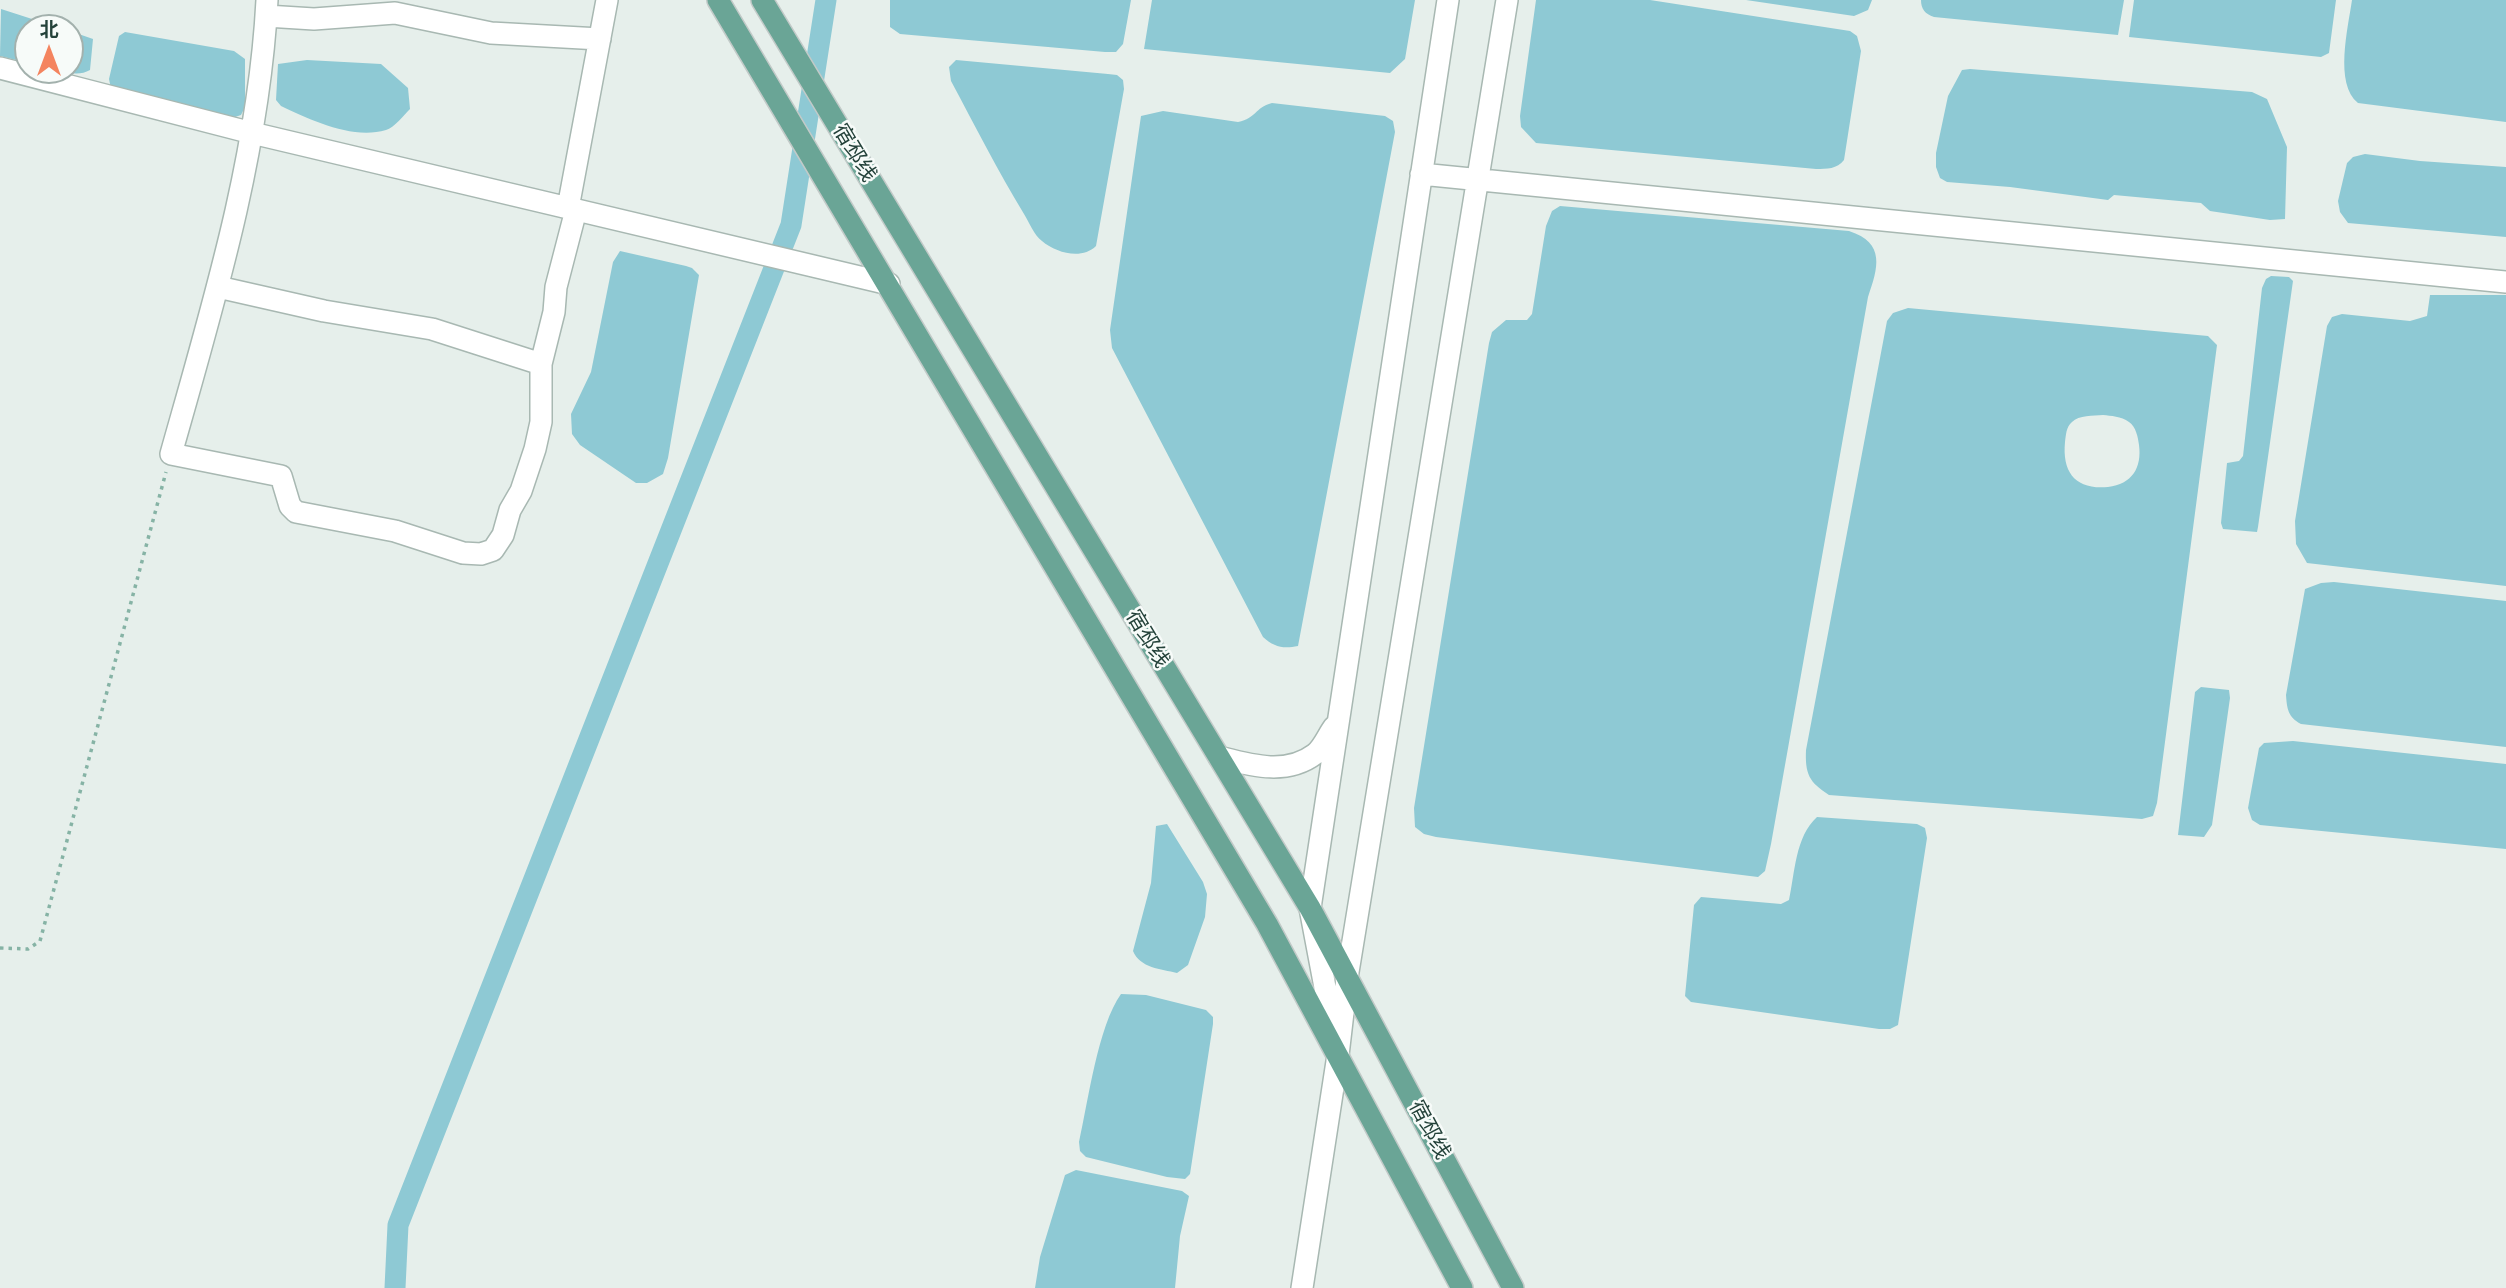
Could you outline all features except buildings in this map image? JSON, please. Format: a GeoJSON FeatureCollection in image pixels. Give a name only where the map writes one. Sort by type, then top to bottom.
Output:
{"type":"FeatureCollection","features":[{"type":"Feature","properties":{"kind":"main road","name":"宿邳线"},"geometry":{"type":"LineString","coordinates":[[718,0],[1267,924],[1462,1288]]}},
{"type":"Feature","properties":{"kind":"main road","name":"宿邳线"},"geometry":{"type":"LineString","coordinates":[[762,0],[1310,908],[1513,1288]]}},
{"type":"Feature","properties":{"kind":"street"},"geometry":{"type":"LineString","coordinates":[[600,39],[491,33],[395,13],[314,19],[267,8],[264,52],[251,133],[218,287],[171,454],[281,477],[290,506],[296,512],[395,531],[463,553],[481,554],[493,550],[503,536],[510,510],[521,491],[541,422],[541,364],[554,312],[556,287],[572,209],[607,0]]}},
{"type":"Feature","properties":{"kind":"street"},"geometry":{"type":"LineString","coordinates":[[1338,1055],[1310,908],[1448,0]]}},
{"type":"Feature","properties":{"kind":"street"},"geometry":{"type":"LineString","coordinates":[[1301,1288],[1338,1055],[1347,978],[1507,0]]}},
{"type":"Feature","properties":{"kind":"street"},"geometry":{"type":"LineString","coordinates":[[0,68],[251,133],[888,285]]}},
{"type":"Feature","properties":{"kind":"street"},"geometry":{"type":"LineString","coordinates":[[1421,174],[2506,282]]}},
{"type":"Feature","properties":{"kind":"street"},"geometry":{"type":"LineString","coordinates":[[218,287],[324,311],[432,329],[541,364]]}},
{"type":"Feature","properties":{"kind":"street"},"geometry":{"type":"LineString","coordinates":[[1219,757],[1258,766],[1279,767],[1299,762],[1317,753],[1338,719]]}},
{"type":"Feature","properties":{"kind":"path"},"geometry":{"type":"LineString","coordinates":[[0,948],[28,949],[40,942],[171,454]]}},
{"type":"Feature","properties":{"kind":"water"},"geometry":{"type":"Polygon","coordinates":[[[890,0],[1131,0],[1123,44],[1116,52],[1105,52],[900,34],[890,27],[890,0]]]}},
{"type":"Feature","properties":{"kind":"water"},"geometry":{"type":"Polygon","coordinates":[[[1152,0],[1415,0],[1405,59],[1390,73],[1144,49],[1152,0]]]}},
{"type":"Feature","properties":{"kind":"water"},"geometry":{"type":"Polygon","coordinates":[[[1536,0],[1650,0],[1850,31],[1857,36],[1861,51],[1844,160],[1835,167],[1816,169],[1536,143],[1521,127],[1520,116],[1536,0]]]}},
{"type":"Feature","properties":{"kind":"water"},"geometry":{"type":"Polygon","coordinates":[[[1746,0],[1872,0],[1868,10],[1854,16],[1746,0]]]}},
{"type":"Feature","properties":{"kind":"water"},"geometry":{"type":"Polygon","coordinates":[[[1921,0],[2124,0],[2118,35],[1934,17],[1924,11],[1921,0]]]}},
{"type":"Feature","properties":{"kind":"water"},"geometry":{"type":"Polygon","coordinates":[[[2134,0],[2336,0],[2329,53],[2321,57],[2129,37],[2134,0]]]}},
{"type":"Feature","properties":{"kind":"water"},"geometry":{"type":"Polygon","coordinates":[[[2352,0],[2506,0],[2506,122],[2358,103],[2346,83],[2344,69],[2352,0]]]}},
{"type":"Feature","properties":{"kind":"water"},"geometry":{"type":"Polygon","coordinates":[[[1,9],[17,14],[14,14],[14,60],[0,56],[1,9]]]}},
{"type":"Feature","properties":{"kind":"water"},"geometry":{"type":"Polygon","coordinates":[[[125,32],[234,51],[245,59],[245,107],[241,115],[235,117],[111,89],[109,79],[119,36],[125,32]]]}},
{"type":"Feature","properties":{"kind":"water"},"geometry":{"type":"Polygon","coordinates":[[[84,36],[93,39],[90,70],[86,72],[84,36]]]}},
{"type":"Feature","properties":{"kind":"water"},"geometry":{"type":"Polygon","coordinates":[[[307,60],[381,64],[408,88],[410,109],[389,129],[359,132],[332,127],[281,106],[276,100],[278,64],[307,60]]]}},
{"type":"Feature","properties":{"kind":"water"},"geometry":{"type":"Polygon","coordinates":[[[956,60],[1117,75],[1123,80],[1124,89],[1096,246],[1084,253],[1062,252],[1042,241],[1037,235],[951,81],[949,67],[956,60]]]}},
{"type":"Feature","properties":{"kind":"water"},"geometry":{"type":"Polygon","coordinates":[[[1962,70],[2252,92],[2267,99],[2287,147],[2285,219],[2270,220],[2210,211],[2201,203],[2114,195],[2108,200],[1947,182],[1940,178],[1936,167],[1936,153],[1948,96],[1962,70]]]}},
{"type":"Feature","properties":{"kind":"water"},"geometry":{"type":"Polygon","coordinates":[[[1272,103],[1385,116],[1393,121],[1395,132],[1298,646],[1288,647],[1275,645],[1263,637],[1112,348],[1110,330],[1141,116],[1163,111],[1238,122],[1272,103]]]}},
{"type":"Feature","properties":{"kind":"water"},"geometry":{"type":"Polygon","coordinates":[[[2365,154],[2506,167],[2506,237],[2348,223],[2340,212],[2338,201],[2347,163],[2353,157],[2365,154]]]}},
{"type":"Feature","properties":{"kind":"water"},"geometry":{"type":"Polygon","coordinates":[[[1560,206],[1849,231],[1869,242],[1874,250],[1876,267],[1868,297],[1771,844],[1765,871],[1758,877],[1436,837],[1424,834],[1415,827],[1414,808],[1489,343],[1492,332],[1506,320],[1527,320],[1532,314],[1546,226],[1552,211],[1560,206]]]}},
{"type":"Feature","properties":{"kind":"water"},"geometry":{"type":"Polygon","coordinates":[[[620,251],[686,266],[699,275],[668,458],[663,474],[647,483],[636,483],[580,445],[572,434],[571,414],[591,372],[613,262],[620,251]]]}},
{"type":"Feature","properties":{"kind":"water"},"geometry":{"type":"Polygon","coordinates":[[[2271,276],[2289,277],[2293,281],[2258,527],[2257,532],[2223,529],[2221,523],[2227,463],[2239,461],[2243,456],[2262,288],[2266,279],[2271,276]]]}},
{"type":"Feature","properties":{"kind":"water"},"geometry":{"type":"Polygon","coordinates":[[[2430,295],[2506,295],[2506,586],[2307,563],[2296,544],[2295,521],[2327,326],[2332,317],[2342,314],[2410,321],[2427,316],[2430,295]]]}},
{"type":"Feature","properties":{"kind":"water"},"geometry":{"type":"Polygon","coordinates":[[[1908,308],[2208,336],[2217,345],[2157,803],[2153,816],[2142,819],[1829,795],[1810,777],[1806,765],[1806,750],[1887,321],[1893,313],[1908,308]],[[2106,415],[2078,418],[2070,424],[2067,431],[2066,463],[2073,477],[2087,486],[2108,487],[2123,482],[2134,474],[2139,461],[2139,442],[2133,427],[2123,419],[2106,415]]]}},
{"type":"Feature","properties":{"kind":"water"},"geometry":{"type":"Polygon","coordinates":[[[2334,582],[2506,601],[2506,747],[2301,724],[2293,718],[2286,695],[2305,589],[2334,582]]]}},
{"type":"Feature","properties":{"kind":"water"},"geometry":{"type":"Polygon","coordinates":[[[2201,687],[2229,690],[2230,698],[2212,825],[2204,837],[2178,835],[2195,692],[2201,687]]]}},
{"type":"Feature","properties":{"kind":"water"},"geometry":{"type":"Polygon","coordinates":[[[2293,741],[2506,764],[2506,849],[2260,825],[2252,820],[2248,808],[2259,748],[2264,743],[2293,741]]]}},
{"type":"Feature","properties":{"kind":"water"},"geometry":{"type":"Polygon","coordinates":[[[1817,817],[1917,824],[1925,828],[1927,838],[1898,1025],[1890,1029],[1691,1002],[1685,996],[1694,905],[1701,897],[1781,904],[1789,900],[1800,845],[1817,817]]]}},
{"type":"Feature","properties":{"kind":"water"},"geometry":{"type":"Polygon","coordinates":[[[1167,824],[1203,882],[1207,894],[1205,917],[1188,965],[1177,973],[1146,964],[1136,957],[1133,951],[1151,883],[1156,826],[1167,824]]]}},
{"type":"Feature","properties":{"kind":"water"},"geometry":{"type":"Polygon","coordinates":[[[1121,994],[1146,995],[1206,1010],[1213,1017],[1190,1174],[1185,1179],[1086,1157],[1080,1151],[1079,1142],[1100,1044],[1121,994]]]}},
{"type":"Feature","properties":{"kind":"water"},"geometry":{"type":"Polygon","coordinates":[[[1076,1170],[1182,1191],[1189,1196],[1180,1236],[1175,1288],[1035,1288],[1040,1257],[1065,1175],[1076,1170]]]}},
{"type":"Feature","properties":{"kind":"waterway"},"geometry":{"type":"LineString","coordinates":[[395,1288],[398,1225],[791,225],[826,0]]}}]}
